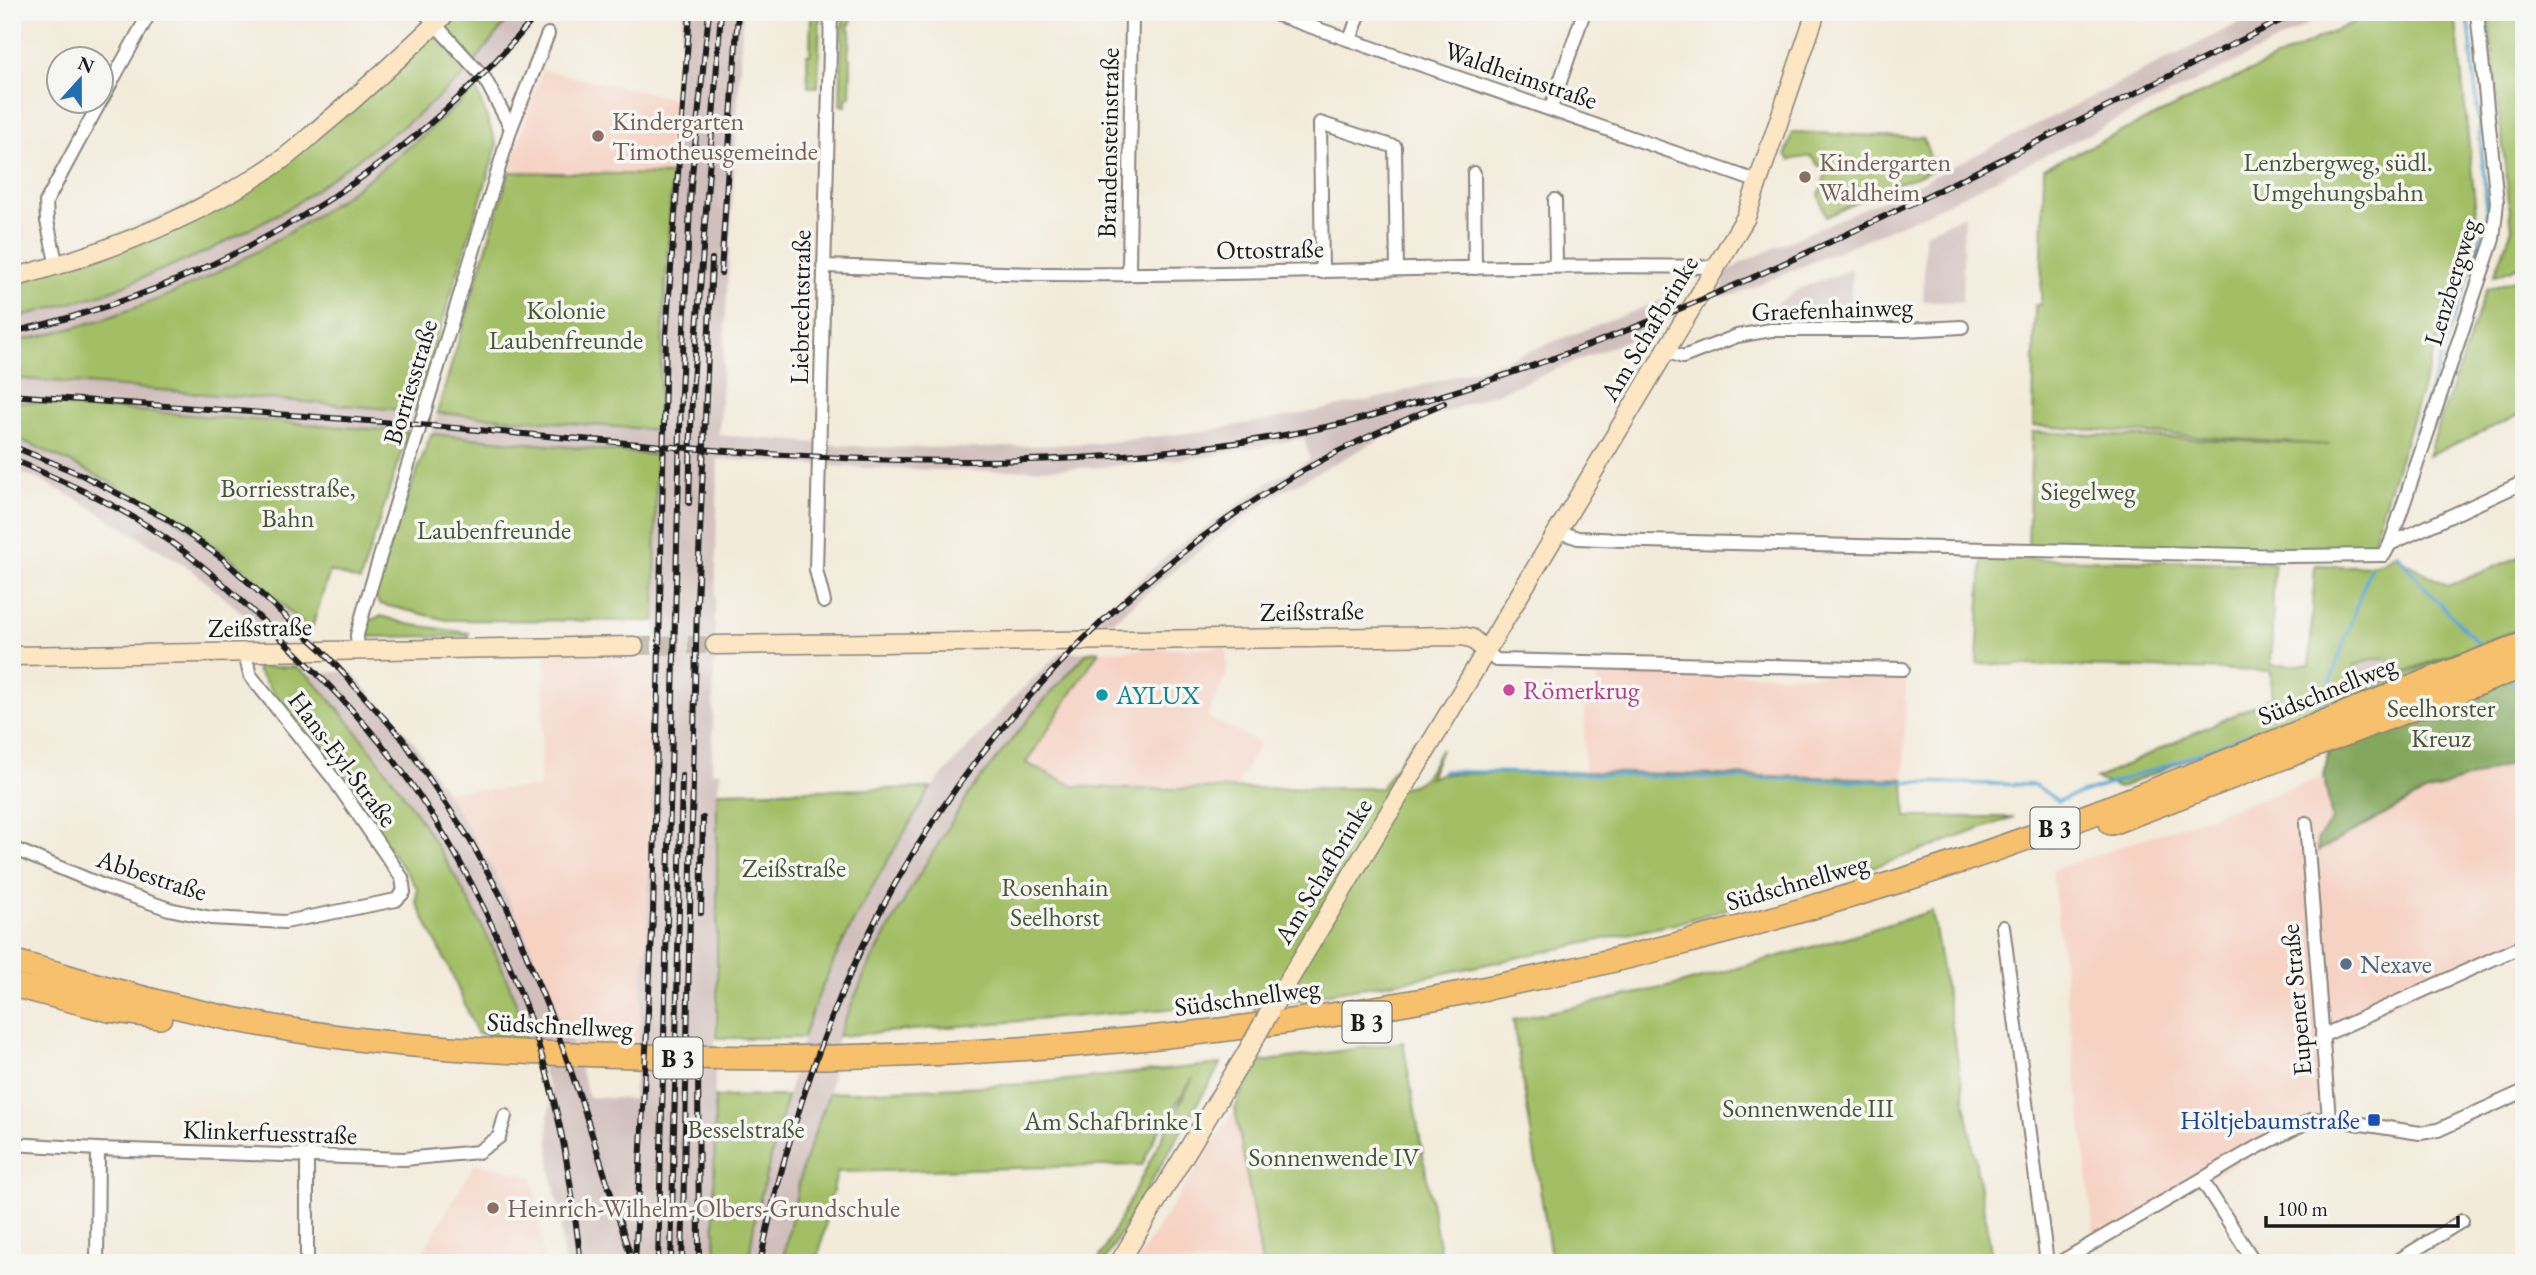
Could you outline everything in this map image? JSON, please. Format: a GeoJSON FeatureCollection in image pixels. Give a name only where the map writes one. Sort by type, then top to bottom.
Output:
{"type":"FeatureCollection","features":[{"type":"Feature","properties":{"kind":"highway","name":"Südschnellweg"},"geometry":{"type":"LineString","coordinates":[[12,961],[162,1003],[260,1025],[383,1042],[532,1054],[710,1058],[901,1056],[1048,1047],[1199,1033],[1443,996],[1616,960],[1740,929],[1898,882],[2069,823],[2366,714],[2523,651]]}},
{"type":"Feature","properties":{"kind":"highway","name":"Südschnellweg"},"geometry":{"type":"LineString","coordinates":[[12,970],[160,1017],[271,1040],[409,1058],[532,1066],[710,1072],[874,1070],[995,1065],[1103,1056],[1290,1035],[1444,1009],[1620,972],[1769,933],[1987,867],[2247,773],[2366,714]]}},
{"type":"Feature","properties":{"kind":"highway"},"geometry":{"type":"LineString","coordinates":[[12,947],[52,972]]}},
{"type":"Feature","properties":{"kind":"highway"},"geometry":{"type":"LineString","coordinates":[[12,985],[109,1010],[160,1017]]}},
{"type":"Feature","properties":{"kind":"street"},"geometry":{"type":"LineString","coordinates":[[116,73],[150,12]]}},
{"type":"Feature","properties":{"kind":"street","name":"Liebrechtstraße"},"geometry":{"type":"LineString","coordinates":[[824,602],[817,570],[831,12]]}},
{"type":"Feature","properties":{"kind":"street","name":"Brandensteinstraße"},"geometry":{"type":"LineString","coordinates":[[1129,273],[1132,12]]}},
{"type":"Feature","properties":{"kind":"street","name":"Waldheimstraße"},"geometry":{"type":"LineString","coordinates":[[1269,12],[1759,181]]}},
{"type":"Feature","properties":{"kind":"street"},"geometry":{"type":"LineString","coordinates":[[1350,40],[1360,12]]}},
{"type":"Feature","properties":{"kind":"street"},"geometry":{"type":"LineString","coordinates":[[1551,108],[1584,12]]}},
{"type":"Feature","properties":{"kind":"street","name":"Am Schafbrinke"},"geometry":{"type":"LineString","coordinates":[[1119,1263],[1746,217],[1816,12]]}},
{"type":"Feature","properties":{"kind":"street","name":"Lenzbergweg"},"geometry":{"type":"LineString","coordinates":[[2387,550],[2493,240],[2497,202],[2477,12]]}},
{"type":"Feature","properties":{"kind":"street"},"geometry":{"type":"LineString","coordinates":[[12,278],[57,266],[133,239],[186,216],[281,160],[346,107],[436,16],[485,79],[511,128]]}},
{"type":"Feature","properties":{"kind":"street","name":"Borriesstraße"},"geometry":{"type":"LineString","coordinates":[[358,651],[357,635],[365,606],[511,128],[548,34]]}},
{"type":"Feature","properties":{"kind":"street"},"geometry":{"type":"LineString","coordinates":[[57,266],[47,221],[46,202],[92,116]]}},
{"type":"Feature","properties":{"kind":"street"},"geometry":{"type":"LineString","coordinates":[[1322,272],[1320,123],[1395,147],[1397,269]]}},
{"type":"Feature","properties":{"kind":"street"},"geometry":{"type":"LineString","coordinates":[[1474,173],[1475,268]]}},
{"type":"Feature","properties":{"kind":"street"},"geometry":{"type":"LineString","coordinates":[[1555,200],[1556,266]]}},
{"type":"Feature","properties":{"kind":"street","name":"Ottostraße"},"geometry":{"type":"LineString","coordinates":[[823,266],[1044,274],[1322,272],[1556,266],[1717,267]]}},
{"type":"Feature","properties":{"kind":"street","name":"Graefenhainweg"},"geometry":{"type":"LineString","coordinates":[[1666,351],[1683,357],[1737,336],[1771,330],[1905,330],[1962,327]]}},
{"type":"Feature","properties":{"kind":"street"},"geometry":{"type":"LineString","coordinates":[[1557,531],[1578,538],[1645,541],[2274,556],[2387,550],[2524,482]]}},
{"type":"Feature","properties":{"kind":"street","name":"Zeißstraße"},"geometry":{"type":"LineString","coordinates":[[715,645],[1461,636],[1471,638],[1485,650]]}},
{"type":"Feature","properties":{"kind":"street","name":"Zeißstraße"},"geometry":{"type":"LineString","coordinates":[[12,656],[634,646]]}},
{"type":"Feature","properties":{"kind":"street"},"geometry":{"type":"LineString","coordinates":[[1485,650],[1496,660],[1903,669]]}},
{"type":"Feature","properties":{"kind":"street","name":"Hans-Eyl-Straße"},"geometry":{"type":"LineString","coordinates":[[245,653],[250,675],[333,778],[402,878],[404,892]]}},
{"type":"Feature","properties":{"kind":"street","name":"Eupener Straße"},"geometry":{"type":"LineString","coordinates":[[2306,823],[2329,1119]]}},
{"type":"Feature","properties":{"kind":"street","name":"Abbestraße"},"geometry":{"type":"LineString","coordinates":[[12,848],[169,909],[211,918],[285,922],[396,900],[404,892]]}},
{"type":"Feature","properties":{"kind":"street"},"geometry":{"type":"LineString","coordinates":[[2003,927],[2047,1263]]}},
{"type":"Feature","properties":{"kind":"street"},"geometry":{"type":"LineString","coordinates":[[2322,1036],[2524,945]]}},
{"type":"Feature","properties":{"kind":"street"},"geometry":{"type":"LineString","coordinates":[[2059,1263],[2292,1128],[2311,1120],[2329,1119],[2420,1133],[2438,1129],[2524,1091]]}},
{"type":"Feature","properties":{"kind":"street","name":"Klinkerfuesstraße"},"geometry":{"type":"LineString","coordinates":[[12,1144],[404,1158],[478,1152],[499,1137],[505,1116]]}},
{"type":"Feature","properties":{"kind":"street"},"geometry":{"type":"LineString","coordinates":[[97,1263],[98,1149]]}},
{"type":"Feature","properties":{"kind":"street"},"geometry":{"type":"LineString","coordinates":[[307,1155],[307,1263]]}},
{"type":"Feature","properties":{"kind":"street"},"geometry":{"type":"LineString","coordinates":[[2202,1180],[2255,1263]]}},
{"type":"Feature","properties":{"kind":"street"},"geometry":{"type":"LineString","coordinates":[[2394,1263],[2462,1221]]}},
{"type":"Feature","properties":{"kind":"shaded area"},"geometry":{"type":"Polygon","coordinates":[[[514,12],[545,12],[476,88],[427,134],[345,197],[224,270],[124,312],[45,336],[12,342],[12,319],[103,294],[210,250],[369,152],[462,77],[514,12]]]}},
{"type":"Feature","properties":{"kind":"shaded area"},"geometry":{"type":"Polygon","coordinates":[[[683,12],[743,12],[719,435],[865,447],[981,448],[1101,443],[1204,431],[1388,396],[1497,363],[1679,294],[1667,320],[1653,330],[1505,390],[1399,429],[1277,494],[1183,563],[1113,621],[1094,621],[1173,550],[1269,482],[1310,460],[1304,438],[1210,456],[1102,467],[981,471],[863,468],[718,459],[712,771],[721,772],[717,792],[714,1208],[716,1263],[564,1263],[560,1218],[550,1163],[548,1116],[552,1096],[500,963],[438,845],[383,763],[308,675],[350,671],[414,742],[488,860],[523,929],[572,1045],[589,1097],[633,1099],[647,930],[656,646],[656,455],[431,434],[437,413],[657,430],[683,12]]]}},
{"type":"Feature","properties":{"kind":"shaded area"},"geometry":{"type":"Polygon","coordinates":[[[2261,12],[2329,12],[2276,42],[1923,215],[1734,295],[1720,296],[1726,273],[1741,263],[1920,183],[2261,12]]]}},
{"type":"Feature","properties":{"kind":"shaded area","name":"Kindergarten Timotheusgemeinde"},"geometry":{"type":"Polygon","coordinates":[[[542,70],[677,99],[672,175],[509,172],[542,70]]]}},
{"type":"Feature","properties":{"kind":"shaded area"},"geometry":{"type":"Polygon","coordinates":[[[1964,215],[1962,302],[1923,301],[1925,233],[1964,215]]]}},
{"type":"Feature","properties":{"kind":"shaded area"},"geometry":{"type":"Polygon","coordinates":[[[1852,269],[1849,322],[1774,320],[1775,305],[1800,288],[1852,269]]]}},
{"type":"Feature","properties":{"kind":"shaded area"},"geometry":{"type":"Polygon","coordinates":[[[12,378],[415,411],[408,432],[12,401],[12,378]]]}},
{"type":"Feature","properties":{"kind":"shaded area"},"geometry":{"type":"Polygon","coordinates":[[[12,436],[54,454],[170,516],[225,553],[311,631],[263,631],[192,570],[77,499],[12,469],[12,436]]]}},
{"type":"Feature","properties":{"kind":"shaded area"},"geometry":{"type":"Polygon","coordinates":[[[656,646],[647,930],[636,1052],[572,1045],[542,970],[488,860],[445,791],[539,788],[546,648],[656,646]]]}},
{"type":"Feature","properties":{"kind":"shaded area"},"geometry":{"type":"Polygon","coordinates":[[[1226,647],[1227,673],[1207,717],[1260,743],[1236,787],[1130,789],[1074,786],[1026,763],[1099,651],[1226,647]]]}},
{"type":"Feature","properties":{"kind":"shaded area"},"geometry":{"type":"Polygon","coordinates":[[[1061,652],[1088,652],[1040,705],[914,883],[867,969],[838,1036],[829,1093],[802,1169],[782,1263],[748,1263],[756,1214],[803,1038],[836,953],[931,788],[1016,695],[1061,652]]]}},
{"type":"Feature","properties":{"kind":"shaded area"},"geometry":{"type":"Polygon","coordinates":[[[2371,659],[2389,659],[2397,674],[2360,688],[2353,666],[2371,659]]]}},
{"type":"Feature","properties":{"kind":"shaded area"},"geometry":{"type":"Polygon","coordinates":[[[1597,671],[1906,677],[1904,779],[1584,772],[1585,696],[1597,696],[1597,671]]]}},
{"type":"Feature","properties":{"kind":"shaded area"},"geometry":{"type":"Polygon","coordinates":[[[2524,752],[2524,945],[2323,1035],[2329,1119],[2311,1120],[2095,1243],[2052,870],[2324,777],[2332,820],[2319,838],[2319,851],[2420,795],[2516,762],[2524,752]]]}},
{"type":"Feature","properties":{"kind":"shaded area"},"geometry":{"type":"Polygon","coordinates":[[[1235,1109],[1262,1263],[1135,1263],[1235,1109]]]}},
{"type":"Feature","properties":{"kind":"shaded area","name":"Heinrich-Wilhelm-Olbers-Grundschule"},"geometry":{"type":"Polygon","coordinates":[[[475,1163],[533,1178],[544,1263],[416,1263],[475,1163]]]}},
{"type":"Feature","properties":{"kind":"green space"},"geometry":{"type":"Polygon","coordinates":[[[448,12],[514,12],[462,77],[414,118],[293,206],[210,250],[103,294],[12,319],[12,278],[235,188],[448,12]]]}},
{"type":"Feature","properties":{"kind":"green space"},"geometry":{"type":"Polygon","coordinates":[[[811,12],[820,12],[818,87],[808,87],[807,55],[810,55],[811,12]]]}},
{"type":"Feature","properties":{"kind":"green space"},"geometry":{"type":"Polygon","coordinates":[[[843,12],[857,12],[857,16],[852,16],[849,24],[850,97],[846,98],[846,106],[840,105],[843,12]]]}},
{"type":"Feature","properties":{"kind":"green space","name":"Siegelweg"},"geometry":{"type":"Polygon","coordinates":[[[2375,12],[2455,12],[2477,222],[2369,551],[2028,547],[2032,432],[2330,445],[2033,426],[2035,305],[2041,305],[2044,168],[2375,12]]]}},
{"type":"Feature","properties":{"kind":"green space","name":"Lenzbergweg, südl. Umgehungsbahn"},"geometry":{"type":"Polygon","coordinates":[[[2488,12],[2524,12],[2524,264],[2494,276],[2512,229],[2488,12]]]}},
{"type":"Feature","properties":{"kind":"green space"},"geometry":{"type":"Polygon","coordinates":[[[476,88],[497,146],[415,411],[12,378],[12,342],[77,327],[141,306],[262,248],[319,213],[374,174],[476,88]]]}},
{"type":"Feature","properties":{"kind":"green space"},"geometry":{"type":"Polygon","coordinates":[[[1792,132],[1923,138],[1935,170],[1889,187],[1826,217],[1819,195],[1826,173],[1811,156],[1790,160],[1786,155],[1792,132]]]}},
{"type":"Feature","properties":{"kind":"green space","name":"Kolonie Laubenfreunde"},"geometry":{"type":"Polygon","coordinates":[[[509,172],[672,175],[657,430],[437,413],[509,172]]]}},
{"type":"Feature","properties":{"kind":"green space"},"geometry":{"type":"Polygon","coordinates":[[[2524,276],[2524,413],[2428,456],[2486,290],[2524,276]]]}},
{"type":"Feature","properties":{"kind":"green space","name":"Borriesstraße, Bahn"},"geometry":{"type":"Polygon","coordinates":[[[12,401],[408,432],[360,581],[330,571],[311,631],[246,570],[173,518],[121,488],[12,436],[12,401]]]}},
{"type":"Feature","properties":{"kind":"green space","name":"Laubenfreunde"},"geometry":{"type":"Polygon","coordinates":[[[431,434],[656,455],[655,621],[447,620],[380,604],[372,592],[431,434]]]}},
{"type":"Feature","properties":{"kind":"green space"},"geometry":{"type":"Polygon","coordinates":[[[2393,555],[2448,586],[2524,555],[2524,628],[2397,674],[2389,659],[2371,659],[2354,666],[2360,688],[2119,788],[2096,779],[2272,697],[2271,671],[1977,664],[1982,558],[2274,563],[2271,665],[2310,665],[2315,565],[2367,565],[2386,560],[2393,555]]]}},
{"type":"Feature","properties":{"kind":"green space"},"geometry":{"type":"Polygon","coordinates":[[[381,616],[407,624],[469,633],[468,636],[365,637],[368,621],[381,616]]]}},
{"type":"Feature","properties":{"kind":"green space","name":"Seelhorster Kreuz"},"geometry":{"type":"Polygon","coordinates":[[[2524,628],[2524,752],[2516,762],[2420,795],[2318,851],[2318,838],[2332,820],[2324,777],[2337,698],[2524,628]]]}},
{"type":"Feature","properties":{"kind":"green space","name":"Rosenhain Seelhorst"},"geometry":{"type":"Polygon","coordinates":[[[1099,651],[1026,763],[1074,786],[1130,789],[1381,788],[1414,740],[1416,741],[1389,788],[1417,783],[1427,773],[1441,749],[1429,778],[1440,774],[1584,772],[1904,779],[1906,817],[2014,817],[1889,862],[1674,924],[1422,978],[1317,995],[1315,999],[1261,1002],[1255,1011],[1252,1002],[838,1036],[867,969],[914,883],[972,789],[1040,705],[1088,652],[1099,651]]]}},
{"type":"Feature","properties":{"kind":"green space"},"geometry":{"type":"Polygon","coordinates":[[[257,667],[294,667],[308,675],[355,729],[397,785],[454,874],[488,938],[511,989],[527,1043],[477,1033],[450,970],[416,902],[417,888],[339,777],[257,671],[257,667]]]}},
{"type":"Feature","properties":{"kind":"green space","name":"Zeißstraße"},"geometry":{"type":"Polygon","coordinates":[[[931,788],[877,879],[828,972],[803,1038],[717,1038],[717,792],[931,788]]]}},
{"type":"Feature","properties":{"kind":"green space","name":"Sonnenwende III"},"geometry":{"type":"Polygon","coordinates":[[[1932,911],[1993,1263],[1552,1263],[1513,1020],[1680,984],[1932,911]]]}},
{"type":"Feature","properties":{"kind":"green space","name":"Sonnenwende IV"},"geometry":{"type":"Polygon","coordinates":[[[1403,1042],[1442,1263],[1262,1263],[1235,1109],[1254,1063],[1403,1042]]]}},
{"type":"Feature","properties":{"kind":"green space","name":"Am Schafbrinke I"},"geometry":{"type":"Polygon","coordinates":[[[1221,1064],[1103,1263],[1097,1263],[1193,1078],[1157,1134],[1142,1165],[837,1172],[817,1263],[782,1263],[802,1169],[829,1093],[1027,1084],[1221,1064]]]}},
{"type":"Feature","properties":{"kind":"green space","name":"Besselstraße"},"geometry":{"type":"Polygon","coordinates":[[[787,1096],[756,1214],[748,1263],[716,1263],[715,1097],[787,1096]]]}},
{"type":"Feature","properties":{"kind":"waterway"},"geometry":{"type":"LineString","coordinates":[[2384,538],[2382,534],[2488,217],[2468,12]]}},
{"type":"Feature","properties":{"kind":"waterway"},"geometry":{"type":"LineString","coordinates":[[2378,546],[2382,535]]}},
{"type":"Feature","properties":{"kind":"waterway"},"geometry":{"type":"LineString","coordinates":[[2396,553],[2434,598],[2485,650]]}},
{"type":"Feature","properties":{"kind":"waterway"},"geometry":{"type":"LineString","coordinates":[[1442,771],[2035,785],[2058,801],[2179,761],[2322,705],[2370,568]]}},
{"type":"Feature","properties":{"kind":"waterway"},"geometry":{"type":"LineString","coordinates":[[2511,680],[2524,694]]}},
{"type":"Feature","properties":{"kind":"tunnel"},"geometry":{"type":"LineString","coordinates":[[634,646],[715,645]]}},
{"type":"Feature","properties":{"kind":"railway"},"geometry":{"type":"LineString","coordinates":[[12,332],[88,312],[162,286],[234,254],[302,216],[367,173],[429,124],[486,71],[539,12]]}},
{"type":"Feature","properties":{"kind":"railway"},"geometry":{"type":"LineString","coordinates":[[635,1263],[653,914],[666,335],[690,12]]}},
{"type":"Feature","properties":{"kind":"railway"},"geometry":{"type":"LineString","coordinates":[[658,1263],[681,393],[691,184],[709,12]]}},
{"type":"Feature","properties":{"kind":"railway"},"geometry":{"type":"LineString","coordinates":[[689,503],[692,395],[721,12]]}},
{"type":"Feature","properties":{"kind":"railway"},"geometry":{"type":"LineString","coordinates":[[721,273],[738,12]]}},
{"type":"Feature","properties":{"kind":"railway"},"geometry":{"type":"LineString","coordinates":[[12,395],[818,457],[924,461],[1029,460],[1134,454],[1240,442],[1345,423],[1476,385],[1574,351],[1671,312],[1876,221],[2298,12]]}},
{"type":"Feature","properties":{"kind":"railway"},"geometry":{"type":"LineString","coordinates":[[682,1263],[697,602],[712,259]]}},
{"type":"Feature","properties":{"kind":"railway"},"geometry":{"type":"LineString","coordinates":[[760,1263],[797,1117],[850,974],[895,884],[970,769],[1013,715],[1060,663],[1110,614],[1217,526],[1315,464],[1444,403]]}},
{"type":"Feature","properties":{"kind":"railway"},"geometry":{"type":"LineString","coordinates":[[12,446],[82,475],[167,519],[222,558],[322,650],[402,738],[470,840],[507,907],[554,1023],[631,1257]]}},
{"type":"Feature","properties":{"kind":"railway"},"geometry":{"type":"LineString","coordinates":[[12,459],[123,511],[175,545],[208,571],[342,699],[381,744],[422,799],[473,887],[496,934],[534,1031],[549,1079],[564,1144],[581,1263]]}},
{"type":"Feature","properties":{"kind":"railway"},"geometry":{"type":"LineString","coordinates":[[671,1263],[682,776]]}},
{"type":"Feature","properties":{"kind":"railway"},"geometry":{"type":"LineString","coordinates":[[701,913],[703,818]]}},
{"type":"Feature","properties":{"kind":"railway"},"geometry":{"type":"LineString","coordinates":[[698,1053],[699,1263]]}},
{"type":"Feature","properties":{"kind":"place","name":"Kindergarten Timotheusgemeinde"},"geometry":{"type":"Point","coordinates":[598,136]}},
{"type":"Feature","properties":{"kind":"place","name":"Kindergarten Waldheim"},"geometry":{"type":"Point","coordinates":[1805,177]}},
{"type":"Feature","properties":{"kind":"place","name":"Römerkrug"},"geometry":{"type":"Point","coordinates":[1509,690]}},
{"type":"Feature","properties":{"kind":"place","name":"AYLUX"},"geometry":{"type":"Point","coordinates":[1102,695]}},
{"type":"Feature","properties":{"kind":"place","name":"Nexave"},"geometry":{"type":"Point","coordinates":[2346,964]}},
{"type":"Feature","properties":{"kind":"place","name":"Höltjebaumstraße"},"geometry":{"type":"Point","coordinates":[2374,1120]}},
{"type":"Feature","properties":{"kind":"place","name":"Heinrich-Wilhelm-Olbers-Grundschule"},"geometry":{"type":"Point","coordinates":[493,1208]}}]}
